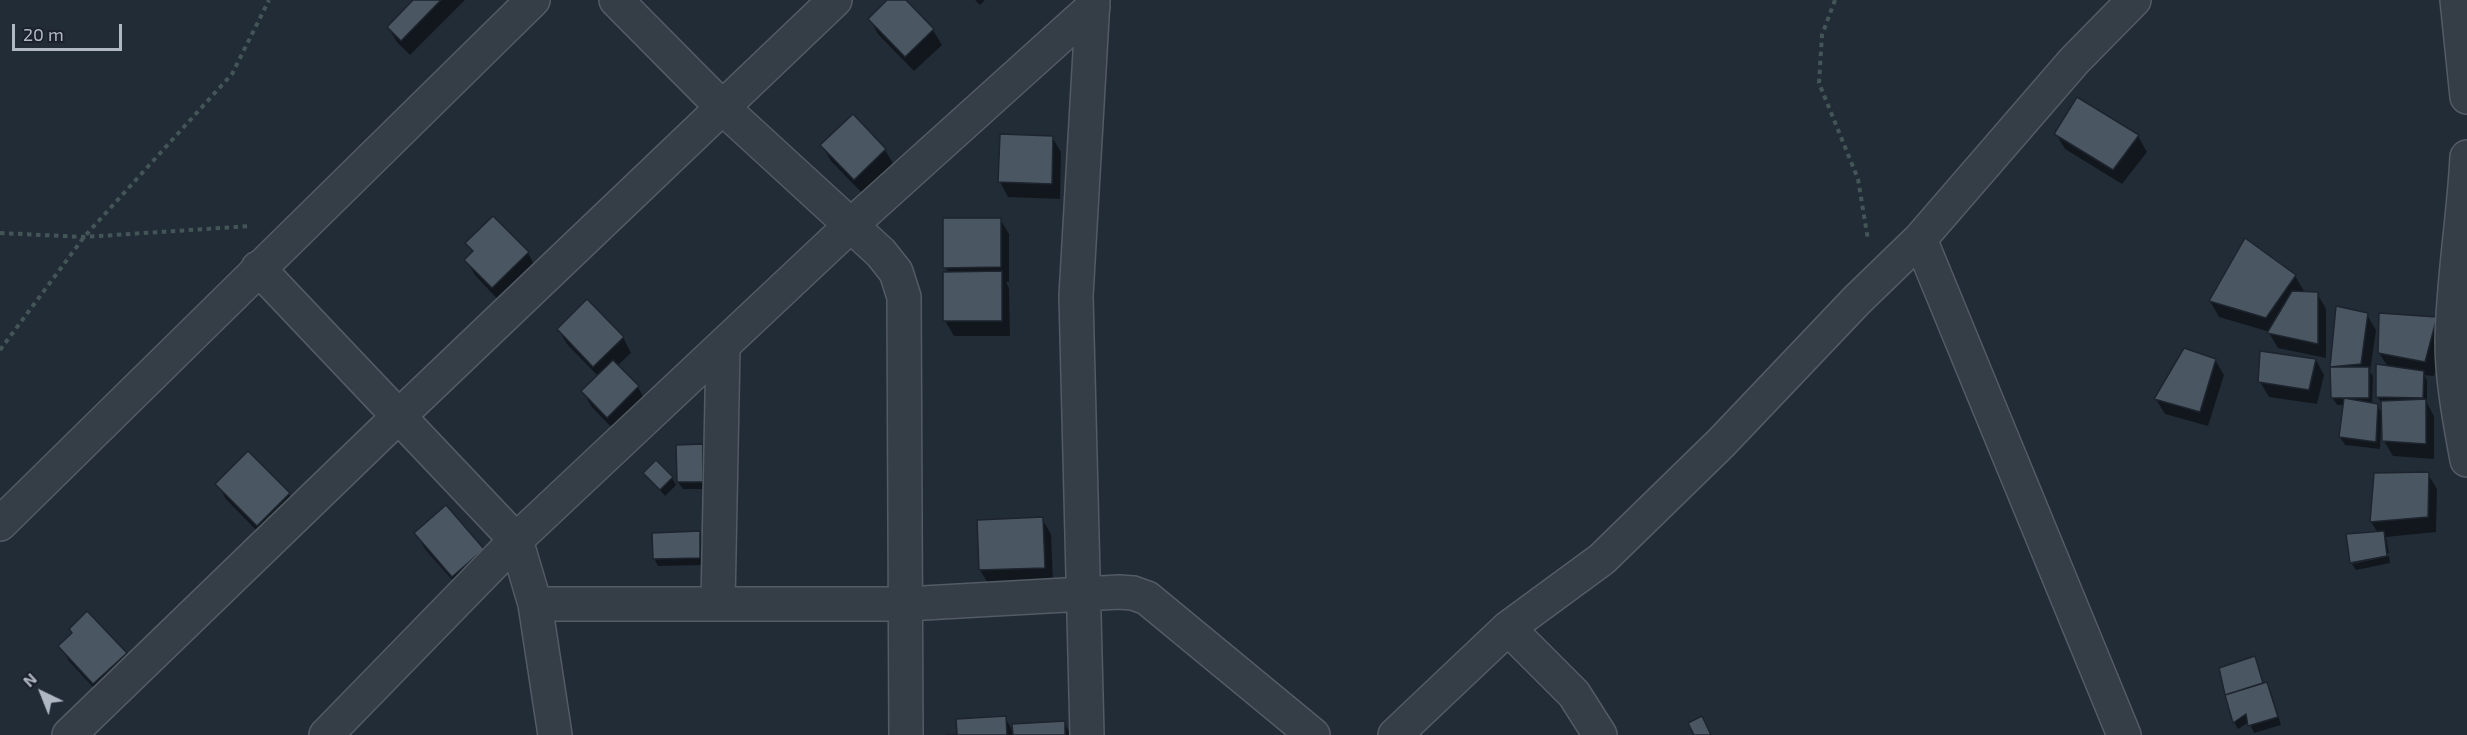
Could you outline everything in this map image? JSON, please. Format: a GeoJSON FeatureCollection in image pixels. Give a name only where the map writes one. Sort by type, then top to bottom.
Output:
{"type":"FeatureCollection","features":[{"type":"Feature","properties":{"kind":"street"},"geometry":{"type":"LineString","coordinates":[[0,524],[533,0]]}},
{"type":"Feature","properties":{"kind":"street"},"geometry":{"type":"LineString","coordinates":[[616,0],[723,108],[882,254],[896,272],[904,297],[906,735]]}},
{"type":"Feature","properties":{"kind":"street"},"geometry":{"type":"LineString","coordinates":[[69,735],[835,0]]}},
{"type":"Feature","properties":{"kind":"street"},"geometry":{"type":"LineString","coordinates":[[1395,735],[1508,628],[1602,559],[1721,443],[1857,300],[1920,239],[2074,61],[2134,0]]}},
{"type":"Feature","properties":{"kind":"street"},"geometry":{"type":"LineString","coordinates":[[2457,0],[2467,97]]}},
{"type":"Feature","properties":{"kind":"street"},"geometry":{"type":"LineString","coordinates":[[326,735],[516,540],[850,226],[1093,3]]}},
{"type":"Feature","properties":{"kind":"street"},"geometry":{"type":"LineString","coordinates":[[1087,735],[1076,296],[1093,3]]}},
{"type":"Feature","properties":{"kind":"street"},"geometry":{"type":"LineString","coordinates":[[2467,157],[2452,342],[2457,404],[2467,460]]}},
{"type":"Feature","properties":{"kind":"street"},"geometry":{"type":"LineString","coordinates":[[1920,239],[2124,735]]}},
{"type":"Feature","properties":{"kind":"street"},"geometry":{"type":"LineString","coordinates":[[258,268],[516,540],[535,603],[555,735]]}},
{"type":"Feature","properties":{"kind":"street"},"geometry":{"type":"LineString","coordinates":[[718,604],[723,347]]}},
{"type":"Feature","properties":{"kind":"street"},"geometry":{"type":"LineString","coordinates":[[535,603],[906,604],[1133,592],[1147,598],[1313,735]]}},
{"type":"Feature","properties":{"kind":"street"},"geometry":{"type":"LineString","coordinates":[[1508,628],[1574,694],[1600,735]]}},
{"type":"Feature","properties":{"kind":"path"},"geometry":{"type":"LineString","coordinates":[[0,350],[84,237],[231,74],[269,0]]}},
{"type":"Feature","properties":{"kind":"path"},"geometry":{"type":"LineString","coordinates":[[1835,0],[1822,34],[1819,83],[1858,179],[1869,238],[1867,248]]}},
{"type":"Feature","properties":{"kind":"path"},"geometry":{"type":"LineString","coordinates":[[0,233],[84,237],[305,222]]}},
{"type":"Feature","properties":{"kind":"building"},"geometry":{"type":"Polygon","coordinates":[[[413,0],[441,0],[401,41],[387,27],[413,0]]]}},
{"type":"Feature","properties":{"kind":"building"},"geometry":{"type":"Polygon","coordinates":[[[887,0],[906,0],[934,29],[905,57],[868,19],[887,0]]]}},
{"type":"Feature","properties":{"kind":"building"},"geometry":{"type":"Polygon","coordinates":[[[2077,97],[2139,135],[2113,170],[2054,134],[2077,97]]]}},
{"type":"Feature","properties":{"kind":"building"},"geometry":{"type":"Polygon","coordinates":[[[853,114],[886,149],[854,180],[820,145],[853,114]]]}},
{"type":"Feature","properties":{"kind":"building"},"geometry":{"type":"Polygon","coordinates":[[[1000,134],[1053,136],[1052,184],[998,182],[1000,134]]]}},
{"type":"Feature","properties":{"kind":"building"},"geometry":{"type":"Polygon","coordinates":[[[493,216],[529,252],[492,288],[464,260],[473,251],[465,243],[493,216]]]}},
{"type":"Feature","properties":{"kind":"building"},"geometry":{"type":"Polygon","coordinates":[[[943,218],[1001,218],[1001,267],[943,268],[943,218]]]}},
{"type":"Feature","properties":{"kind":"building"},"geometry":{"type":"Polygon","coordinates":[[[2245,238],[2296,275],[2266,318],[2209,301],[2245,238]]]}},
{"type":"Feature","properties":{"kind":"building"},"geometry":{"type":"Polygon","coordinates":[[[1002,271],[1002,321],[943,321],[943,272],[1002,271]]]}},
{"type":"Feature","properties":{"kind":"building"},"geometry":{"type":"Polygon","coordinates":[[[2292,291],[2318,292],[2318,344],[2267,333],[2292,291]]]}},
{"type":"Feature","properties":{"kind":"building"},"geometry":{"type":"Polygon","coordinates":[[[587,299],[624,337],[593,367],[557,329],[587,299]]]}},
{"type":"Feature","properties":{"kind":"building"},"geometry":{"type":"Polygon","coordinates":[[[2336,306],[2368,313],[2361,364],[2330,367],[2336,306]]]}},
{"type":"Feature","properties":{"kind":"building"},"geometry":{"type":"Polygon","coordinates":[[[2379,313],[2437,317],[2425,362],[2378,353],[2379,313]]]}},
{"type":"Feature","properties":{"kind":"building"},"geometry":{"type":"Polygon","coordinates":[[[2184,348],[2216,359],[2200,412],[2154,399],[2184,348]]]}},
{"type":"Feature","properties":{"kind":"building"},"geometry":{"type":"Polygon","coordinates":[[[2260,351],[2316,359],[2309,390],[2258,382],[2260,351]]]}},
{"type":"Feature","properties":{"kind":"building"},"geometry":{"type":"Polygon","coordinates":[[[613,360],[639,386],[607,418],[581,391],[613,360]]]}},
{"type":"Feature","properties":{"kind":"building"},"geometry":{"type":"Polygon","coordinates":[[[2376,364],[2424,371],[2423,398],[2376,397],[2376,364]]]}},
{"type":"Feature","properties":{"kind":"building"},"geometry":{"type":"Polygon","coordinates":[[[2330,367],[2369,367],[2369,398],[2331,398],[2330,367]]]}},
{"type":"Feature","properties":{"kind":"building"},"geometry":{"type":"Polygon","coordinates":[[[2344,398],[2378,404],[2376,442],[2339,437],[2344,398]]]}},
{"type":"Feature","properties":{"kind":"building"},"geometry":{"type":"Polygon","coordinates":[[[2426,399],[2426,444],[2382,441],[2381,401],[2426,399]]]}},
{"type":"Feature","properties":{"kind":"building"},"geometry":{"type":"Polygon","coordinates":[[[703,444],[703,482],[677,482],[676,445],[703,444]]]}},
{"type":"Feature","properties":{"kind":"building"},"geometry":{"type":"Polygon","coordinates":[[[248,451],[290,493],[257,526],[215,484],[248,451]]]}},
{"type":"Feature","properties":{"kind":"building"},"geometry":{"type":"Polygon","coordinates":[[[656,460],[673,477],[660,490],[643,473],[656,460]]]}},
{"type":"Feature","properties":{"kind":"building"},"geometry":{"type":"Polygon","coordinates":[[[2429,472],[2428,517],[2370,522],[2374,473],[2429,472]]]}},
{"type":"Feature","properties":{"kind":"building"},"geometry":{"type":"Polygon","coordinates":[[[446,505],[484,549],[452,577],[414,533],[446,505]]]}},
{"type":"Feature","properties":{"kind":"building"},"geometry":{"type":"Polygon","coordinates":[[[1043,517],[1045,568],[979,570],[977,520],[1043,517]]]}},
{"type":"Feature","properties":{"kind":"building"},"geometry":{"type":"Polygon","coordinates":[[[700,531],[700,558],[653,559],[652,533],[700,531]]]}},
{"type":"Feature","properties":{"kind":"building"},"geometry":{"type":"Polygon","coordinates":[[[2384,531],[2387,556],[2350,563],[2346,534],[2384,531]]]}},
{"type":"Feature","properties":{"kind":"building"},"geometry":{"type":"Polygon","coordinates":[[[87,611],[127,653],[93,684],[58,646],[72,633],[69,629],[87,611]]]}},
{"type":"Feature","properties":{"kind":"building"},"geometry":{"type":"Polygon","coordinates":[[[2255,656],[2263,683],[2225,695],[2219,668],[2255,656]]]}},
{"type":"Feature","properties":{"kind":"building"},"geometry":{"type":"Polygon","coordinates":[[[2267,682],[2278,717],[2248,726],[2246,714],[2233,723],[2225,695],[2267,682]]]}},
{"type":"Feature","properties":{"kind":"building"},"geometry":{"type":"Polygon","coordinates":[[[1006,716],[1007,735],[946,735],[957,734],[956,719],[1006,716]]]}},
{"type":"Feature","properties":{"kind":"building"},"geometry":{"type":"Polygon","coordinates":[[[1702,716],[1711,735],[1694,735],[1688,723],[1702,716]]]}},
{"type":"Feature","properties":{"kind":"building"},"geometry":{"type":"Polygon","coordinates":[[[1065,721],[1065,735],[1013,735],[1012,724],[1065,721]]]}}]}
